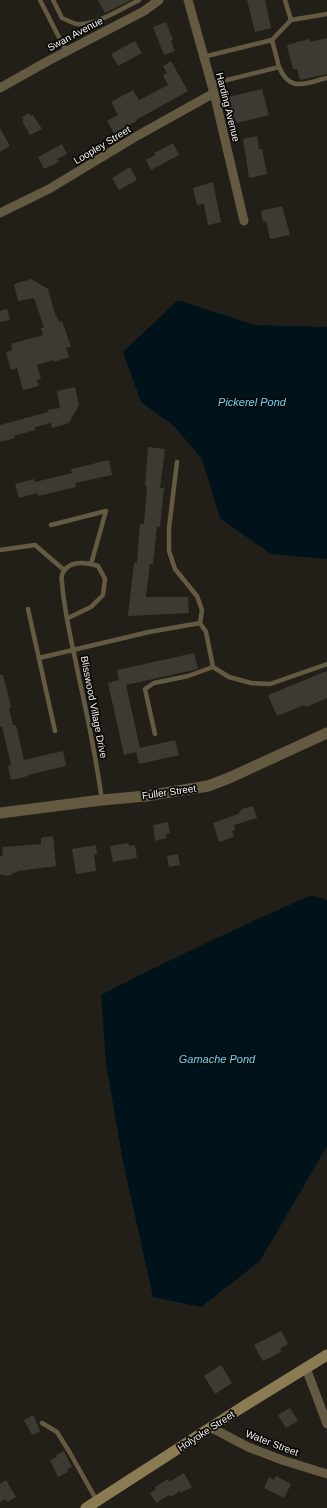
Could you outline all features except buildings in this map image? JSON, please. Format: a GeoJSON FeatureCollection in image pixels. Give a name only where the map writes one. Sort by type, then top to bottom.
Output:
{"type":"FeatureCollection","features":[{"type":"Feature","properties":{"kind":"main road","name":"Holyoke Street"},"geometry":{"type":"LineString","coordinates":[[86,1508],[244,1406],[327,1355]]}},
{"type":"Feature","properties":{"kind":"street","name":"Harding Avenue"},"geometry":{"type":"LineString","coordinates":[[188,0],[204,57],[244,221]]}},
{"type":"Feature","properties":{"kind":"street","name":"Swan Avenue"},"geometry":{"type":"LineString","coordinates":[[0,88],[66,51],[144,11],[153,2]]}},
{"type":"Feature","properties":{"kind":"street","name":"Loopley Street"},"geometry":{"type":"LineString","coordinates":[[0,213],[49,189],[212,89]]}},
{"type":"Feature","properties":{"kind":"street","name":"Fuller Street"},"geometry":{"type":"LineString","coordinates":[[0,813],[146,796],[208,786],[229,778],[327,733]]}},
{"type":"Feature","properties":{"kind":"street"},"geometry":{"type":"LineString","coordinates":[[306,1368],[327,1424]]}},
{"type":"Feature","properties":{"kind":"street","name":"Water Street"},"geometry":{"type":"LineString","coordinates":[[212,1428],[248,1447],[282,1460],[327,1474]]}},
{"type":"Feature","properties":{"kind":"lane"},"geometry":{"type":"LineString","coordinates":[[40,0],[66,51]]}},
{"type":"Feature","properties":{"kind":"lane"},"geometry":{"type":"LineString","coordinates":[[43,5],[52,0],[62,18],[78,24],[108,16],[139,0]]}},
{"type":"Feature","properties":{"kind":"lane"},"geometry":{"type":"LineString","coordinates":[[285,0],[291,20]]}},
{"type":"Feature","properties":{"kind":"lane"},"geometry":{"type":"LineString","coordinates":[[204,57],[272,40],[291,20],[327,14]]}},
{"type":"Feature","properties":{"kind":"lane"},"geometry":{"type":"LineString","coordinates":[[272,40],[283,77],[290,83],[298,85],[327,78]]}},
{"type":"Feature","properties":{"kind":"lane"},"geometry":{"type":"LineString","coordinates":[[212,89],[279,67]]}},
{"type":"Feature","properties":{"kind":"lane"},"geometry":{"type":"LineString","coordinates":[[177,462],[169,528],[168,551],[175,569],[197,596],[202,610],[200,623],[206,632],[213,667],[229,677],[251,683],[270,684],[327,664]]}},
{"type":"Feature","properties":{"kind":"lane"},"geometry":{"type":"LineString","coordinates":[[51,525],[106,511],[91,564]]}},
{"type":"Feature","properties":{"kind":"lane"},"geometry":{"type":"LineString","coordinates":[[0,550],[35,545],[64,570],[73,564],[86,562],[98,566],[105,579],[103,595],[91,607],[68,618]]}},
{"type":"Feature","properties":{"kind":"lane","name":"Blisswood Village Drive"},"geometry":{"type":"LineString","coordinates":[[64,570],[61,580],[91,731],[102,800]]}},
{"type":"Feature","properties":{"kind":"lane"},"geometry":{"type":"LineString","coordinates":[[28,609],[56,731]]}},
{"type":"Feature","properties":{"kind":"lane"},"geometry":{"type":"LineString","coordinates":[[39,658],[149,632],[200,623]]}},
{"type":"Feature","properties":{"kind":"lane"},"geometry":{"type":"LineString","coordinates":[[155,734],[145,689],[154,683],[188,676],[213,667]]}},
{"type":"Feature","properties":{"kind":"lane"},"geometry":{"type":"LineString","coordinates":[[42,1422],[57,1432],[70,1452],[97,1501]]}},
{"type":"Feature","properties":{"kind":"water","name":"Pickerel Pond"},"geometry":{"type":"Polygon","coordinates":[[[178,300],[254,325],[327,327],[327,559],[271,554],[220,518],[202,459],[174,426],[141,402],[123,352],[178,300]]]}},
{"type":"Feature","properties":{"kind":"water","name":"Gamache Pond"},"geometry":{"type":"Polygon","coordinates":[[[312,895],[327,900],[327,1146],[260,1261],[201,1307],[153,1297],[123,1162],[106,1063],[101,995],[206,943],[312,895]]]}}]}
